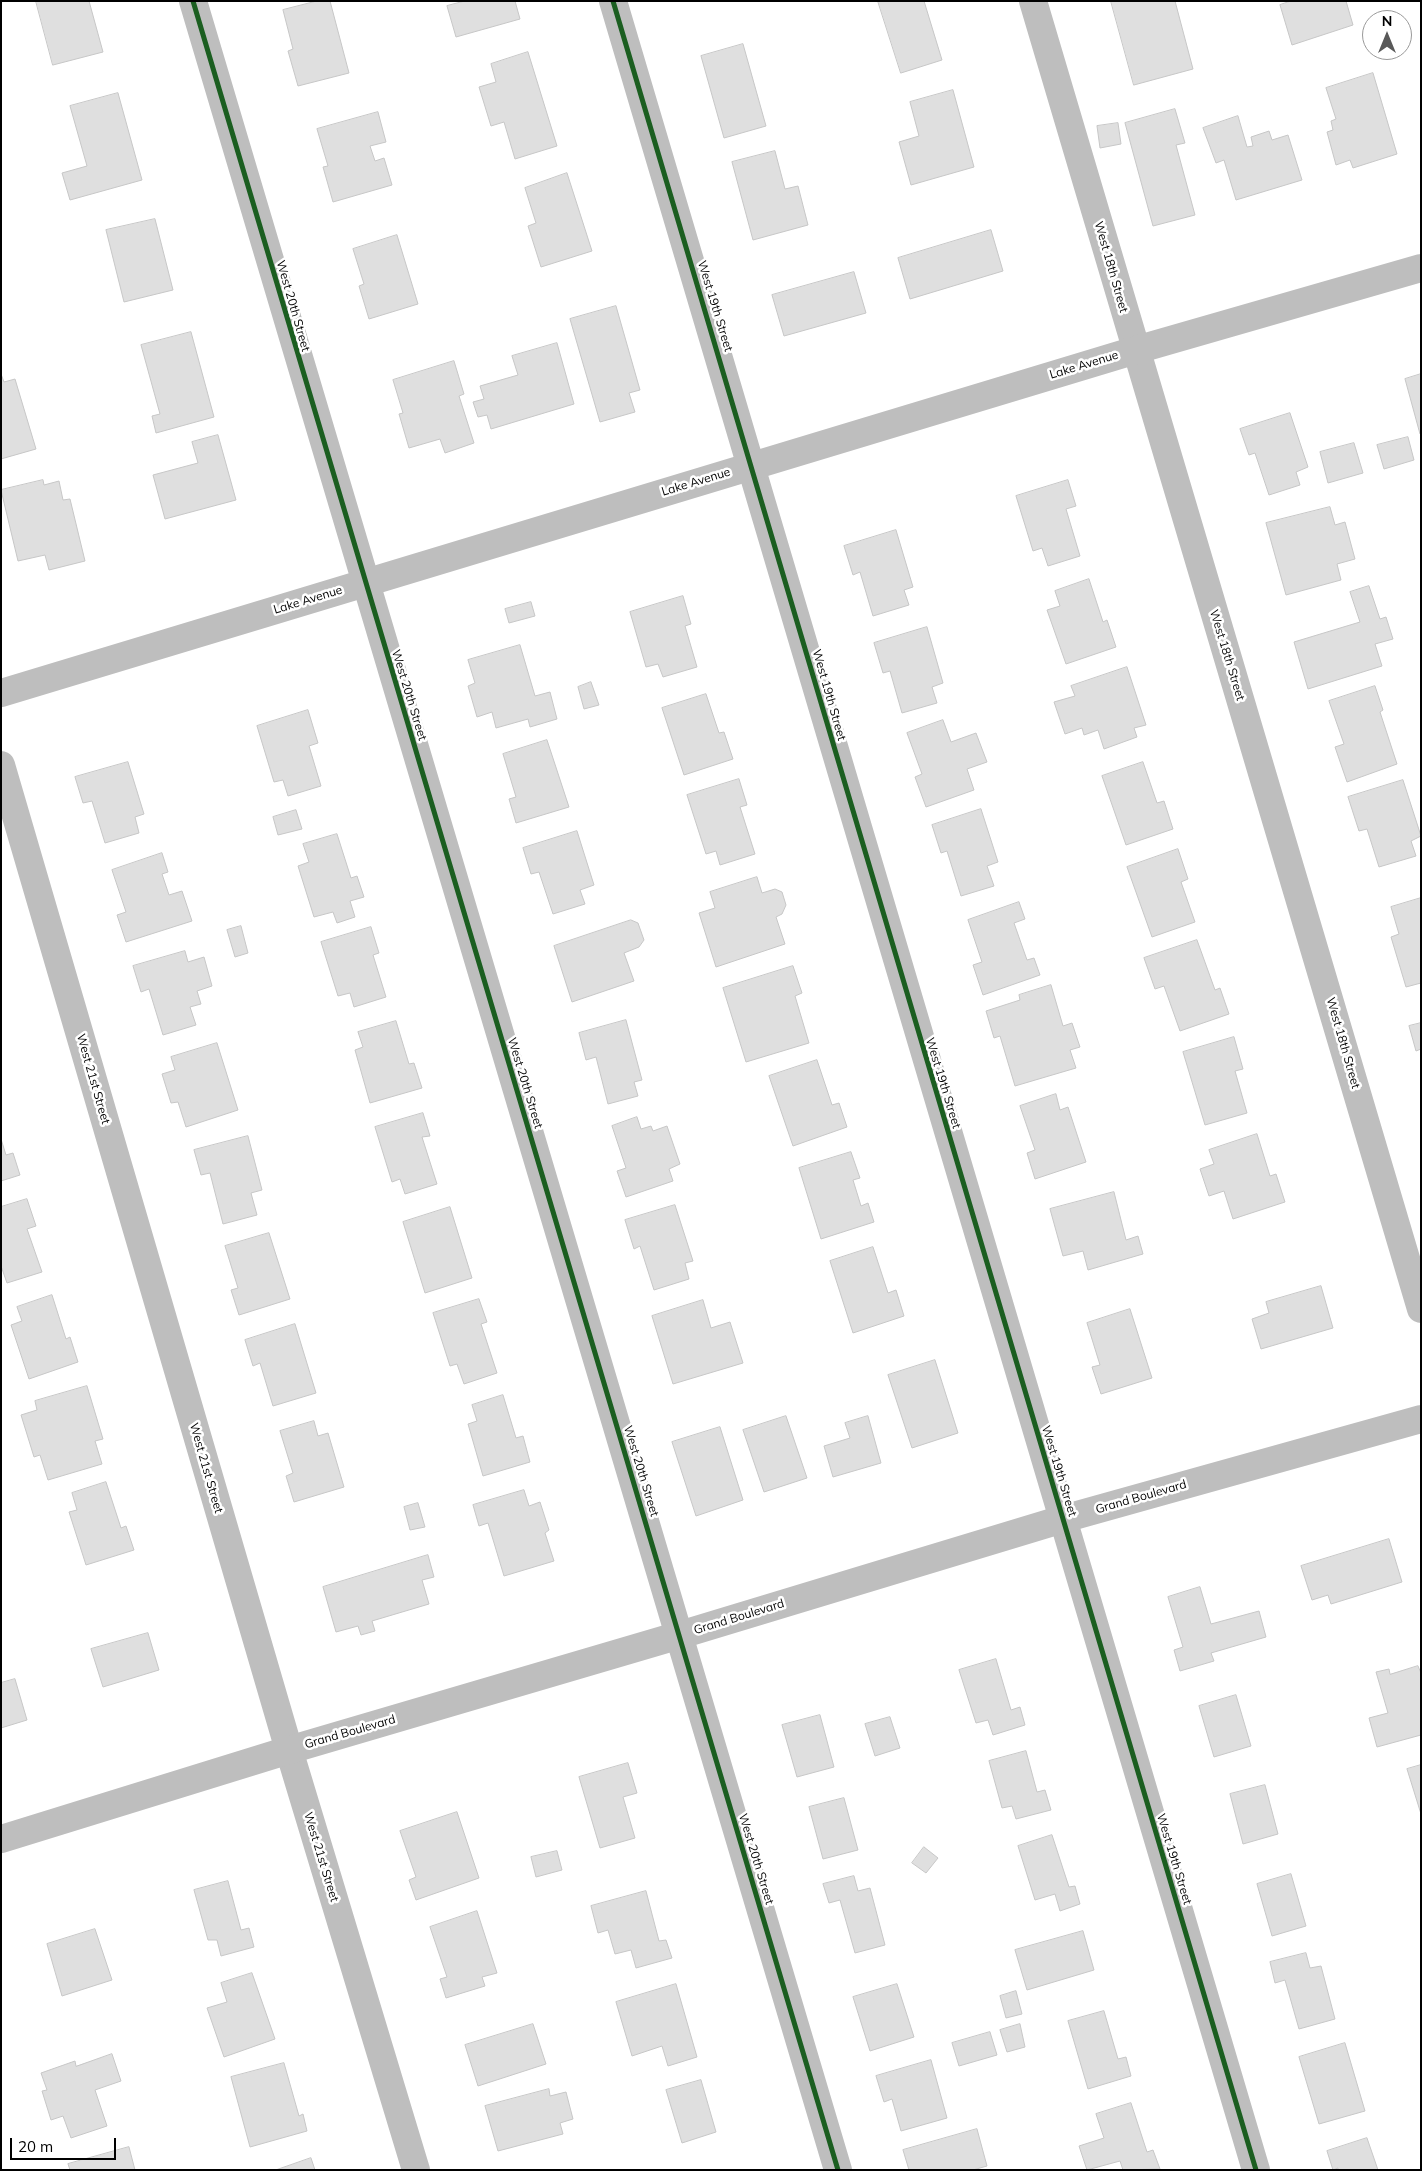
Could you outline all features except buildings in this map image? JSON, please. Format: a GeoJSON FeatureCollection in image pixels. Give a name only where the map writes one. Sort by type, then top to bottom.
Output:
{"type":"FeatureCollection","features":[{"type":"Feature","properties":{"kind":"street","name":"West 20th Street"},"geometry":{"type":"LineString","coordinates":[[193,1],[838,2170]]}},
{"type":"Feature","properties":{"kind":"street","name":"West 19th Street"},"geometry":{"type":"LineString","coordinates":[[614,1],[885,922],[1256,2170]]}},
{"type":"Feature","properties":{"kind":"street","name":"West 18th Street"},"geometry":{"type":"LineString","coordinates":[[1033,1],[1421,1309]]}},
{"type":"Feature","properties":{"kind":"street","name":"Lake Avenue"},"geometry":{"type":"LineString","coordinates":[[1,693],[1136,350],[1421,268]]}},
{"type":"Feature","properties":{"kind":"street","name":"West 21st Street"},"geometry":{"type":"LineString","coordinates":[[1,765],[289,1750],[416,2170]]}},
{"type":"Feature","properties":{"kind":"street","name":"Grand Boulevard"},"geometry":{"type":"LineString","coordinates":[[1,1839],[289,1750],[680,1635],[1063,1518],[1421,1419]]}},
{"type":"Feature","properties":{"kind":"cycle path"},"geometry":{"type":"LineString","coordinates":[[193,1],[838,2170]]}},
{"type":"Feature","properties":{"kind":"cycle path"},"geometry":{"type":"LineString","coordinates":[[613,1],[1256,2170]]}}]}
